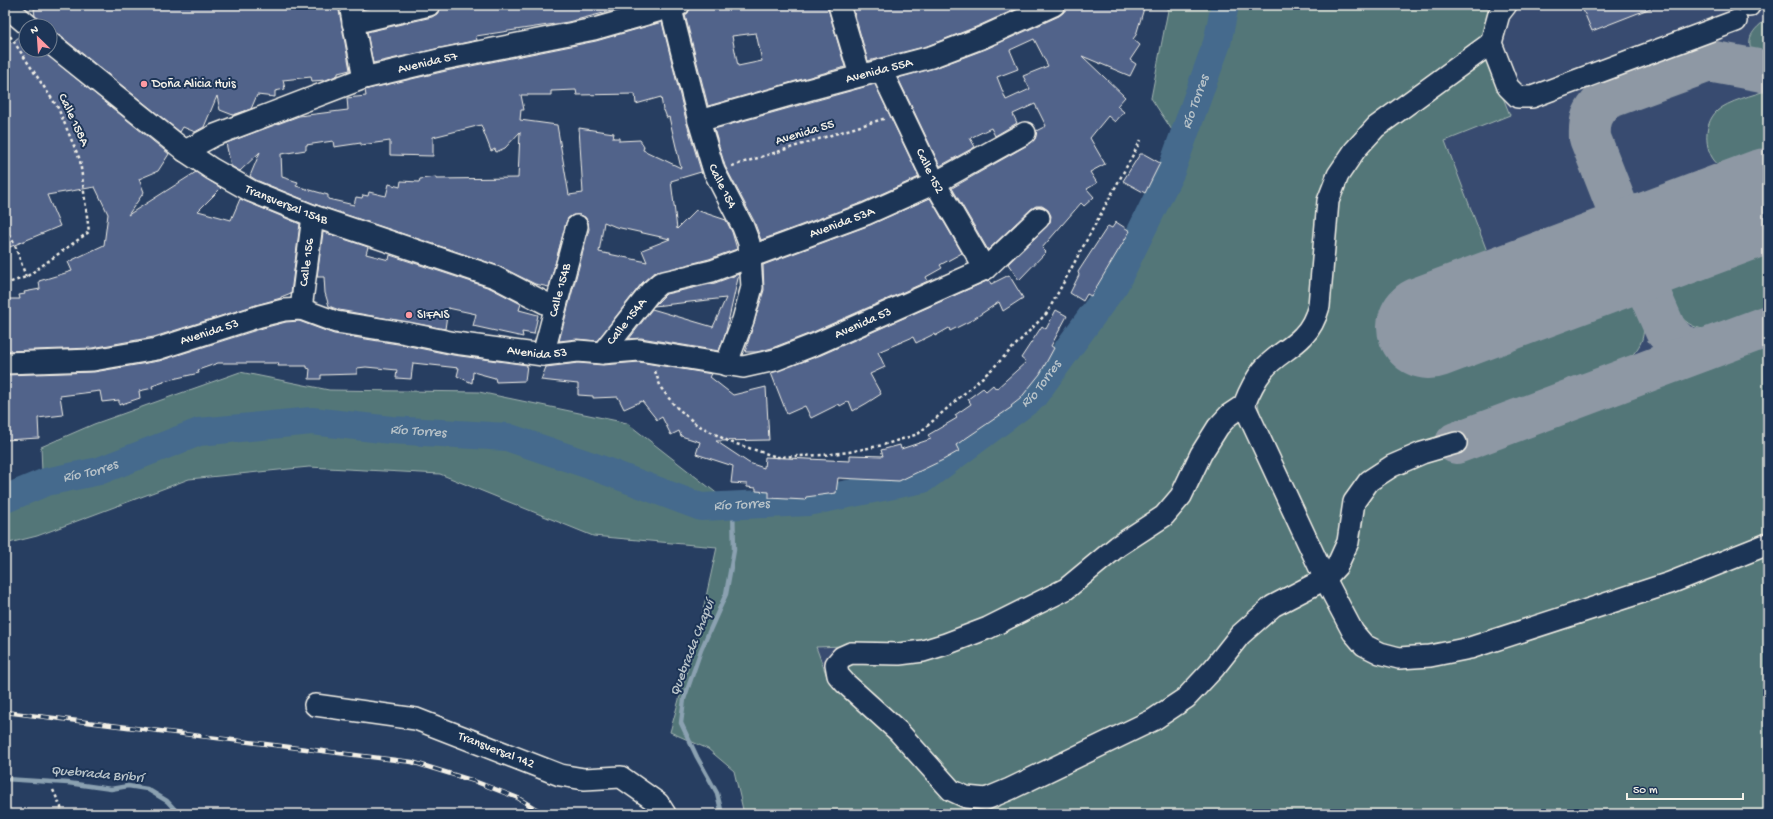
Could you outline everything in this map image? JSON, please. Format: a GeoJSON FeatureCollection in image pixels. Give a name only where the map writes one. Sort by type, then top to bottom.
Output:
{"type":"FeatureCollection","features":[{"type":"Feature","properties":{"kind":"street"},"geometry":{"type":"LineString","coordinates":[[364,78],[351,14],[429,5]]}},
{"type":"Feature","properties":{"kind":"street"},"geometry":{"type":"LineString","coordinates":[[840,5],[860,75]]}},
{"type":"Feature","properties":{"kind":"street","name":"Avenida 55A"},"geometry":{"type":"LineString","coordinates":[[699,121],[860,75],[931,57],[981,38],[1054,5]]}},
{"type":"Feature","properties":{"kind":"street"},"geometry":{"type":"LineString","coordinates":[[1456,443],[1422,453],[1392,466],[1369,481],[1354,502],[1348,542],[1337,566],[1325,579],[1273,606],[1240,635],[1214,668],[1186,698],[1153,720],[1010,789],[986,799],[966,797],[951,790],[898,731],[845,683],[838,674],[836,664],[842,657],[851,653],[899,654],[923,651],[988,628],[1066,589],[1118,546],[1164,516],[1181,496],[1201,454],[1218,427],[1229,415],[1244,405],[1251,388],[1264,369],[1281,353],[1303,336],[1314,321],[1319,306],[1328,201],[1338,175],[1355,150],[1376,127],[1491,43],[1500,14],[1506,5]]}},
{"type":"Feature","properties":{"kind":"street","name":"Avenida 57"},"geometry":{"type":"LineString","coordinates":[[185,150],[215,134],[364,78],[443,59],[594,29],[673,6]]}},
{"type":"Feature","properties":{"kind":"street","name":"Calle 154"},"geometry":{"type":"LineString","coordinates":[[673,6],[699,121],[714,171],[743,227],[750,243],[752,256],[752,287],[749,301],[726,365]]}},
{"type":"Feature","properties":{"kind":"street"},"geometry":{"type":"LineString","coordinates":[[13,8],[22,18]]}},
{"type":"Feature","properties":{"kind":"street"},"geometry":{"type":"LineString","coordinates":[[1491,43],[1508,87],[1518,97],[1532,97],[1745,11]]}},
{"type":"Feature","properties":{"kind":"street","name":"Transversal 154B"},"geometry":{"type":"LineString","coordinates":[[58,49],[185,150],[212,169],[251,191],[313,216],[495,277],[555,308]]}},
{"type":"Feature","properties":{"kind":"street","name":"Calle 152"},"geometry":{"type":"LineString","coordinates":[[881,70],[935,183],[985,269]]}},
{"type":"Feature","properties":{"kind":"street","name":"Avenida 53A"},"geometry":{"type":"LineString","coordinates":[[651,291],[660,282],[712,271],[866,214],[935,183],[1025,133]]}},
{"type":"Feature","properties":{"kind":"street","name":"Calle 156"},"geometry":{"type":"LineString","coordinates":[[301,309],[313,216]]}},
{"type":"Feature","properties":{"kind":"street","name":"Avenida 53"},"geometry":{"type":"LineString","coordinates":[[5,363],[94,360],[157,349],[260,316],[284,310],[301,309],[336,322],[406,333],[455,343],[543,355],[578,351],[602,353],[638,350],[744,367],[775,360],[878,317],[985,269],[1039,218]]}},
{"type":"Feature","properties":{"kind":"street","name":"Calle 154B"},"geometry":{"type":"LineString","coordinates":[[543,355],[577,226]]}},
{"type":"Feature","properties":{"kind":"street","name":"Calle 154A"},"geometry":{"type":"LineString","coordinates":[[602,353],[651,291]]}},
{"type":"Feature","properties":{"kind":"street"},"geometry":{"type":"LineString","coordinates":[[1244,405],[1325,579],[1354,632],[1364,645],[1380,653],[1399,658],[1430,656],[1470,648],[1670,583],[1768,544]]}},
{"type":"Feature","properties":{"kind":"street","name":"Transversal 142"},"geometry":{"type":"LineString","coordinates":[[315,705],[416,719],[560,775],[584,779],[621,777],[658,804],[665,814]]}},
{"type":"Feature","properties":{"kind":"path","name":"Calle 158A"},"geometry":{"type":"LineString","coordinates":[[5,30],[15,41],[58,108],[80,160],[89,232],[26,277]]}},
{"type":"Feature","properties":{"kind":"path","name":"Avenida 55"},"geometry":{"type":"LineString","coordinates":[[714,171],[901,113]]}},
{"type":"Feature","properties":{"kind":"path"},"geometry":{"type":"LineString","coordinates":[[656,353],[654,368],[661,388],[675,406],[696,424],[730,442],[777,456],[823,455],[849,452],[883,445],[918,434],[992,369],[1047,312],[1141,140]]}},
{"type":"Feature","properties":{"kind":"path"},"geometry":{"type":"LineString","coordinates":[[5,224],[16,248],[26,277],[5,284]]}},
{"type":"Feature","properties":{"kind":"path"},"geometry":{"type":"LineString","coordinates":[[53,790],[61,807],[61,814]]}},
{"type":"Feature","properties":{"kind":"shaded area"},"geometry":{"type":"Polygon","coordinates":[[[1457,5],[1768,5],[1768,565],[903,814],[803,650],[816,647],[926,643],[1267,284],[1457,5]]]}},
{"type":"Feature","properties":{"kind":"green space"},"geometry":{"type":"Polygon","coordinates":[[[1169,5],[1498,5],[1480,46],[1342,157],[1309,316],[1177,493],[1062,582],[982,624],[926,643],[816,647],[829,682],[845,694],[965,807],[1153,726],[1237,646],[1307,594],[1326,592],[1395,663],[1768,548],[1768,814],[744,814],[734,771],[708,749],[670,732],[700,624],[717,547],[593,536],[440,474],[309,467],[189,479],[37,536],[5,544],[5,486],[42,472],[41,447],[94,424],[240,372],[329,390],[479,392],[627,423],[733,506],[808,502],[923,479],[1033,397],[1115,284],[1171,171],[1181,144],[1151,98],[1169,5]]]}},
{"type":"Feature","properties":{"kind":"green space"},"geometry":{"type":"Polygon","coordinates":[[[1768,18],[1768,51],[1755,51],[1751,49],[1751,35],[1756,28],[1768,18]]]}},
{"type":"Feature","properties":{"kind":"green space"},"geometry":{"type":"Polygon","coordinates":[[[1485,53],[1510,115],[1445,141],[1493,267],[1389,309],[1414,364],[1596,296],[1614,291],[1632,304],[1638,312],[1644,330],[1642,339],[1637,349],[1629,358],[1453,425],[1450,428],[1459,454],[1464,456],[1768,343],[1768,540],[1469,643],[1394,653],[1365,636],[1266,433],[1260,415],[1258,397],[1266,376],[1274,367],[1313,338],[1340,196],[1348,176],[1377,136],[1485,53]]]}},
{"type":"Feature","properties":{"kind":"green space"},"geometry":{"type":"Polygon","coordinates":[[[1768,90],[1768,162],[1744,170],[1726,169],[1720,166],[1711,155],[1708,147],[1707,132],[1712,117],[1717,111],[1728,104],[1768,90]]]}},
{"type":"Feature","properties":{"kind":"green space"},"geometry":{"type":"Polygon","coordinates":[[[1768,233],[1768,306],[1726,323],[1705,329],[1696,327],[1682,318],[1673,302],[1671,294],[1671,285],[1677,269],[1685,264],[1768,233]]]}},
{"type":"Feature","properties":{"kind":"green space"},"geometry":{"type":"Polygon","coordinates":[[[1240,415],[1311,562],[1310,575],[1151,715],[985,794],[964,790],[851,680],[846,664],[924,655],[1120,550],[1206,457],[1240,415]]]}},
{"type":"Feature","properties":{"kind":"building"},"geometry":{"type":"Polygon","coordinates":[[[53,5],[338,5],[350,70],[338,73],[338,75],[326,80],[312,81],[311,77],[283,80],[285,89],[275,91],[275,97],[257,95],[251,109],[233,115],[220,110],[217,96],[204,127],[195,132],[183,127],[180,132],[58,34],[58,18],[36,18],[34,9],[53,5]]]}},
{"type":"Feature","properties":{"kind":"building"},"geometry":{"type":"Polygon","coordinates":[[[455,5],[635,5],[568,22],[476,36],[477,40],[373,63],[367,32],[432,17],[437,14],[440,9],[455,5]]]}},
{"type":"Feature","properties":{"kind":"building"},"geometry":{"type":"Polygon","coordinates":[[[691,5],[827,5],[845,67],[708,106],[685,15],[688,13],[691,5]],[[756,33],[732,36],[738,66],[762,61],[756,33]]]}},
{"type":"Feature","properties":{"kind":"building"},"geometry":{"type":"Polygon","coordinates":[[[852,5],[1025,5],[976,27],[927,46],[868,61],[852,5]]]}},
{"type":"Feature","properties":{"kind":"building"},"geometry":{"type":"Polygon","coordinates":[[[1066,5],[1145,5],[1136,35],[1133,39],[1140,45],[1130,60],[1136,64],[1130,76],[1082,56],[1125,97],[1117,106],[1124,112],[1115,122],[1108,116],[1090,138],[1105,164],[1090,172],[1097,183],[1087,189],[1094,197],[1084,206],[1081,203],[1042,248],[1046,252],[1019,280],[1008,264],[1050,222],[1051,216],[1048,210],[1042,206],[1036,206],[1031,209],[988,250],[952,188],[1031,143],[1035,139],[1036,131],[1046,126],[1035,104],[1013,114],[1017,123],[995,136],[991,128],[970,138],[975,147],[940,166],[898,78],[935,68],[986,49],[1059,16],[1064,12],[1066,5]],[[1034,39],[1010,50],[1018,69],[997,77],[1006,100],[1030,89],[1023,76],[1048,66],[1034,39]]]}},
{"type":"Feature","properties":{"kind":"building"},"geometry":{"type":"Polygon","coordinates":[[[1581,5],[1655,5],[1656,6],[1592,31],[1581,5]]]}},
{"type":"Feature","properties":{"kind":"building"},"geometry":{"type":"Polygon","coordinates":[[[662,22],[687,124],[702,174],[701,172],[671,181],[677,229],[696,210],[726,220],[732,232],[737,249],[709,259],[652,274],[642,283],[597,341],[577,339],[559,341],[589,229],[588,222],[585,217],[573,215],[568,218],[549,287],[535,284],[499,266],[317,205],[256,180],[250,176],[260,152],[240,171],[231,166],[226,143],[299,116],[348,110],[347,98],[366,96],[365,90],[446,71],[596,41],[662,22]],[[576,90],[551,91],[551,95],[521,95],[524,110],[521,110],[520,120],[557,125],[569,195],[583,193],[579,128],[614,133],[613,138],[619,138],[619,141],[640,140],[644,146],[643,150],[681,168],[669,117],[667,118],[663,110],[661,97],[636,104],[635,94],[577,95],[576,90]],[[481,125],[433,137],[433,156],[390,155],[390,141],[334,147],[333,141],[306,145],[306,150],[281,154],[282,177],[298,182],[296,186],[328,195],[328,199],[354,205],[356,197],[362,198],[363,195],[368,196],[369,192],[386,196],[389,184],[400,187],[401,181],[419,182],[420,179],[436,177],[436,179],[518,178],[520,132],[505,148],[496,152],[495,149],[491,151],[481,125]],[[604,222],[599,252],[647,262],[642,250],[670,239],[616,227],[604,222]]]}},
{"type":"Feature","properties":{"kind":"building"},"geometry":{"type":"Polygon","coordinates":[[[18,38],[18,58],[51,58],[169,154],[158,171],[139,179],[144,192],[128,215],[196,172],[221,188],[198,211],[231,220],[240,199],[300,224],[291,293],[281,298],[154,337],[92,348],[5,351],[5,299],[20,299],[19,295],[25,294],[24,292],[40,289],[39,281],[72,271],[68,262],[104,245],[108,214],[95,187],[47,195],[60,226],[5,249],[5,39],[12,43],[18,38]]]}},
{"type":"Feature","properties":{"kind":"building"},"geometry":{"type":"Polygon","coordinates":[[[875,84],[919,177],[861,203],[761,240],[754,221],[725,166],[714,129],[875,84]]]}},
{"type":"Feature","properties":{"kind":"building"},"geometry":{"type":"Polygon","coordinates":[[[1140,154],[1144,154],[1160,163],[1145,193],[1123,181],[1140,154]]]}},
{"type":"Feature","properties":{"kind":"building"},"geometry":{"type":"Polygon","coordinates":[[[930,198],[962,253],[940,265],[942,268],[926,277],[928,281],[811,333],[772,348],[757,352],[745,352],[764,290],[763,265],[870,225],[930,198]]]}},
{"type":"Feature","properties":{"kind":"building"},"geometry":{"type":"Polygon","coordinates":[[[1116,222],[1130,231],[1091,296],[1087,294],[1083,301],[1070,293],[1079,275],[1078,272],[1108,226],[1112,228],[1116,222]]]}},
{"type":"Feature","properties":{"kind":"building"},"geometry":{"type":"Polygon","coordinates":[[[323,232],[368,247],[366,254],[389,260],[390,255],[490,288],[521,304],[519,310],[538,315],[534,334],[522,332],[523,337],[473,326],[476,314],[448,308],[445,329],[339,310],[329,306],[325,293],[324,277],[317,277],[323,232]]]}},
{"type":"Feature","properties":{"kind":"building"},"geometry":{"type":"Polygon","coordinates":[[[739,274],[726,331],[719,351],[641,338],[629,339],[652,309],[713,327],[726,298],[654,306],[666,294],[715,283],[739,274]]]}},
{"type":"Feature","properties":{"kind":"building"},"geometry":{"type":"Polygon","coordinates":[[[1009,275],[1023,298],[1003,311],[999,302],[972,320],[950,331],[949,328],[935,336],[934,334],[916,343],[913,337],[878,352],[885,367],[870,374],[881,394],[867,403],[853,411],[849,401],[840,406],[839,404],[811,418],[805,406],[787,414],[771,373],[821,355],[989,280],[991,284],[1009,275]]]}},
{"type":"Feature","properties":{"kind":"building"},"geometry":{"type":"Polygon","coordinates":[[[1056,310],[1067,316],[1051,346],[1054,348],[1040,374],[1020,399],[1011,406],[1012,407],[956,445],[959,451],[899,481],[838,478],[836,493],[806,497],[805,500],[769,498],[769,492],[756,491],[756,488],[747,487],[747,484],[731,483],[733,466],[696,454],[700,442],[681,436],[679,431],[671,435],[662,417],[657,420],[642,401],[624,409],[618,397],[593,398],[593,396],[578,395],[578,384],[541,380],[546,367],[578,363],[603,365],[639,362],[712,374],[710,377],[733,395],[766,387],[769,440],[716,441],[749,463],[764,468],[765,457],[850,461],[850,455],[883,456],[881,450],[900,445],[901,449],[931,439],[928,435],[957,418],[955,415],[971,404],[968,399],[983,388],[986,391],[993,385],[996,389],[1026,362],[1021,358],[1042,326],[1046,329],[1056,310]]]}},
{"type":"Feature","properties":{"kind":"building"},"geometry":{"type":"Polygon","coordinates":[[[299,321],[334,334],[404,345],[453,355],[527,365],[525,381],[496,382],[495,378],[473,372],[472,383],[457,376],[459,368],[413,363],[411,379],[396,378],[397,370],[366,367],[357,368],[357,374],[321,375],[321,379],[309,379],[310,369],[307,368],[307,366],[278,366],[279,363],[218,363],[198,370],[199,373],[164,381],[152,386],[153,388],[139,391],[140,398],[119,405],[119,400],[102,402],[100,391],[60,396],[63,415],[38,418],[39,438],[5,440],[5,375],[94,372],[159,361],[263,328],[286,322],[299,321]]]}},
{"type":"Feature","properties":{"kind":"waterway","name":"Río Torres"},"geometry":{"type":"LineString","coordinates":[[5,499],[46,482],[99,471],[199,432],[312,421],[391,430],[507,437],[595,467],[701,507],[808,502],[923,479],[1033,397],[1115,284],[1171,171],[1217,43],[1225,5]]}},
{"type":"Feature","properties":{"kind":"waterway","name":"Quebrada Chapuí"},"geometry":{"type":"LineString","coordinates":[[722,814],[717,793],[697,757],[681,723],[684,699],[701,650],[726,594],[734,550],[733,506]]}},
{"type":"Feature","properties":{"kind":"waterway","name":"Quebrada Bribrí"},"geometry":{"type":"LineString","coordinates":[[5,779],[68,783],[111,789],[128,786],[147,789],[167,801],[179,814]]}},
{"type":"Feature","properties":{"kind":"taxiway"},"geometry":{"type":"LineString","coordinates":[[1669,237],[1644,236],[1634,231],[1623,222],[1590,138],[1590,126],[1594,112],[1605,99],[1709,61],[1768,72]]}},
{"type":"Feature","properties":{"kind":"taxiway"},"geometry":{"type":"LineString","coordinates":[[1669,237],[1657,245],[1651,252],[1646,262],[1644,281],[1666,331],[1678,344],[1688,348],[1703,350]]}},
{"type":"Feature","properties":{"kind":"taxiway"},"geometry":{"type":"LineString","coordinates":[[1602,262],[1620,264],[1631,268],[1644,281]]}},
{"type":"Feature","properties":{"kind":"taxiway"},"geometry":{"type":"LineString","coordinates":[[1456,443],[1768,326]]}},
{"type":"Feature","properties":{"kind":"runway"},"geometry":{"type":"LineString","coordinates":[[1429,327],[1768,200]]}},
{"type":"Feature","properties":{"kind":"railway"},"geometry":{"type":"LineString","coordinates":[[5,712],[412,762],[474,781],[518,798],[544,814]]}},
{"type":"Feature","properties":{"kind":"place","name":"Doña Alicia Huis"},"geometry":{"type":"Point","coordinates":[144,84]}},
{"type":"Feature","properties":{"kind":"place","name":"SIFAIS"},"geometry":{"type":"Point","coordinates":[409,315]}}]}
